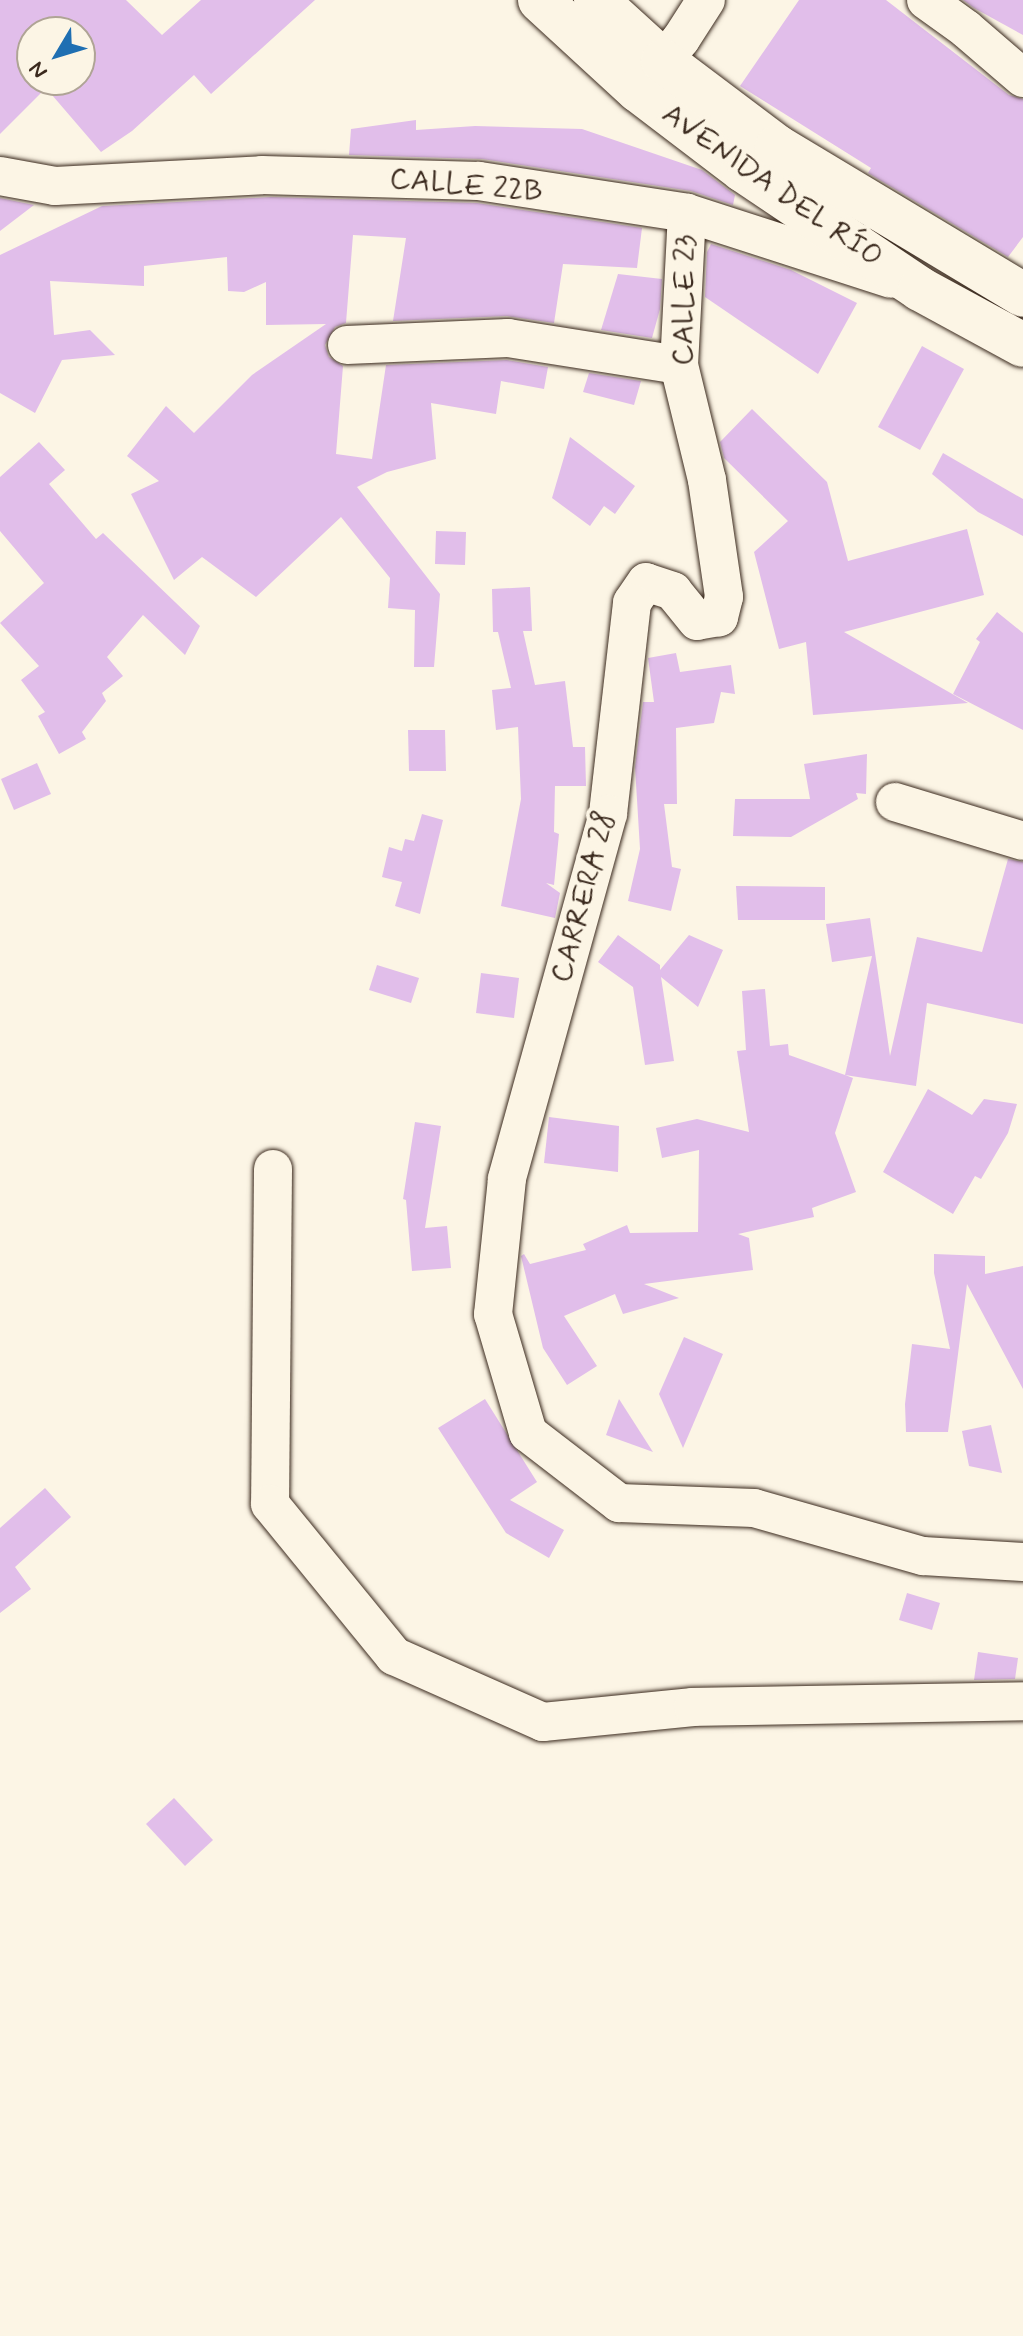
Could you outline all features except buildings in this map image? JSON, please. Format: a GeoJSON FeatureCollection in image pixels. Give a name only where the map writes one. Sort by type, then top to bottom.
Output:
{"type":"FeatureCollection","features":[{"type":"Feature","properties":{"kind":"main road","name":"AVENIDA DEL RÍO"},"geometry":{"type":"LineString","coordinates":[[540,0],[651,76],[777,147],[1023,295]]}},
{"type":"Feature","properties":{"kind":"main road","name":"AVENIDA DEL RÍO"},"geometry":{"type":"LineString","coordinates":[[596,0],[651,76],[743,170],[920,289],[1023,345]]}},
{"type":"Feature","properties":{"kind":"street"},"geometry":{"type":"LineString","coordinates":[[651,76],[706,0]]}},
{"type":"Feature","properties":{"kind":"street"},"geometry":{"type":"LineString","coordinates":[[926,0],[966,29],[1023,78]]}},
{"type":"Feature","properties":{"kind":"street","name":"CALLE 22B"},"geometry":{"type":"LineString","coordinates":[[0,176],[55,186],[262,175],[479,181],[687,213],[920,289]]}},
{"type":"Feature","properties":{"kind":"street","name":"CALLE 23"},"geometry":{"type":"LineString","coordinates":[[687,213],[679,365],[707,480]]}},
{"type":"Feature","properties":{"kind":"street"},"geometry":{"type":"LineString","coordinates":[[347,345],[508,338],[679,365]]}},
{"type":"Feature","properties":{"kind":"street","name":"CARRERA 28"},"geometry":{"type":"LineString","coordinates":[[707,480],[724,597],[719,617],[697,621],[673,591],[646,582],[632,603],[608,814],[507,1179],[493,1314],[528,1433],[619,1503],[754,1508],[923,1556],[1023,1562]]}},
{"type":"Feature","properties":{"kind":"street"},"geometry":{"type":"LineString","coordinates":[[895,802],[1023,841]]}},
{"type":"Feature","properties":{"kind":"street"},"geometry":{"type":"LineString","coordinates":[[273,1169],[270,1504],[394,1656],[543,1722],[693,1707],[1023,1701]]}}]}
